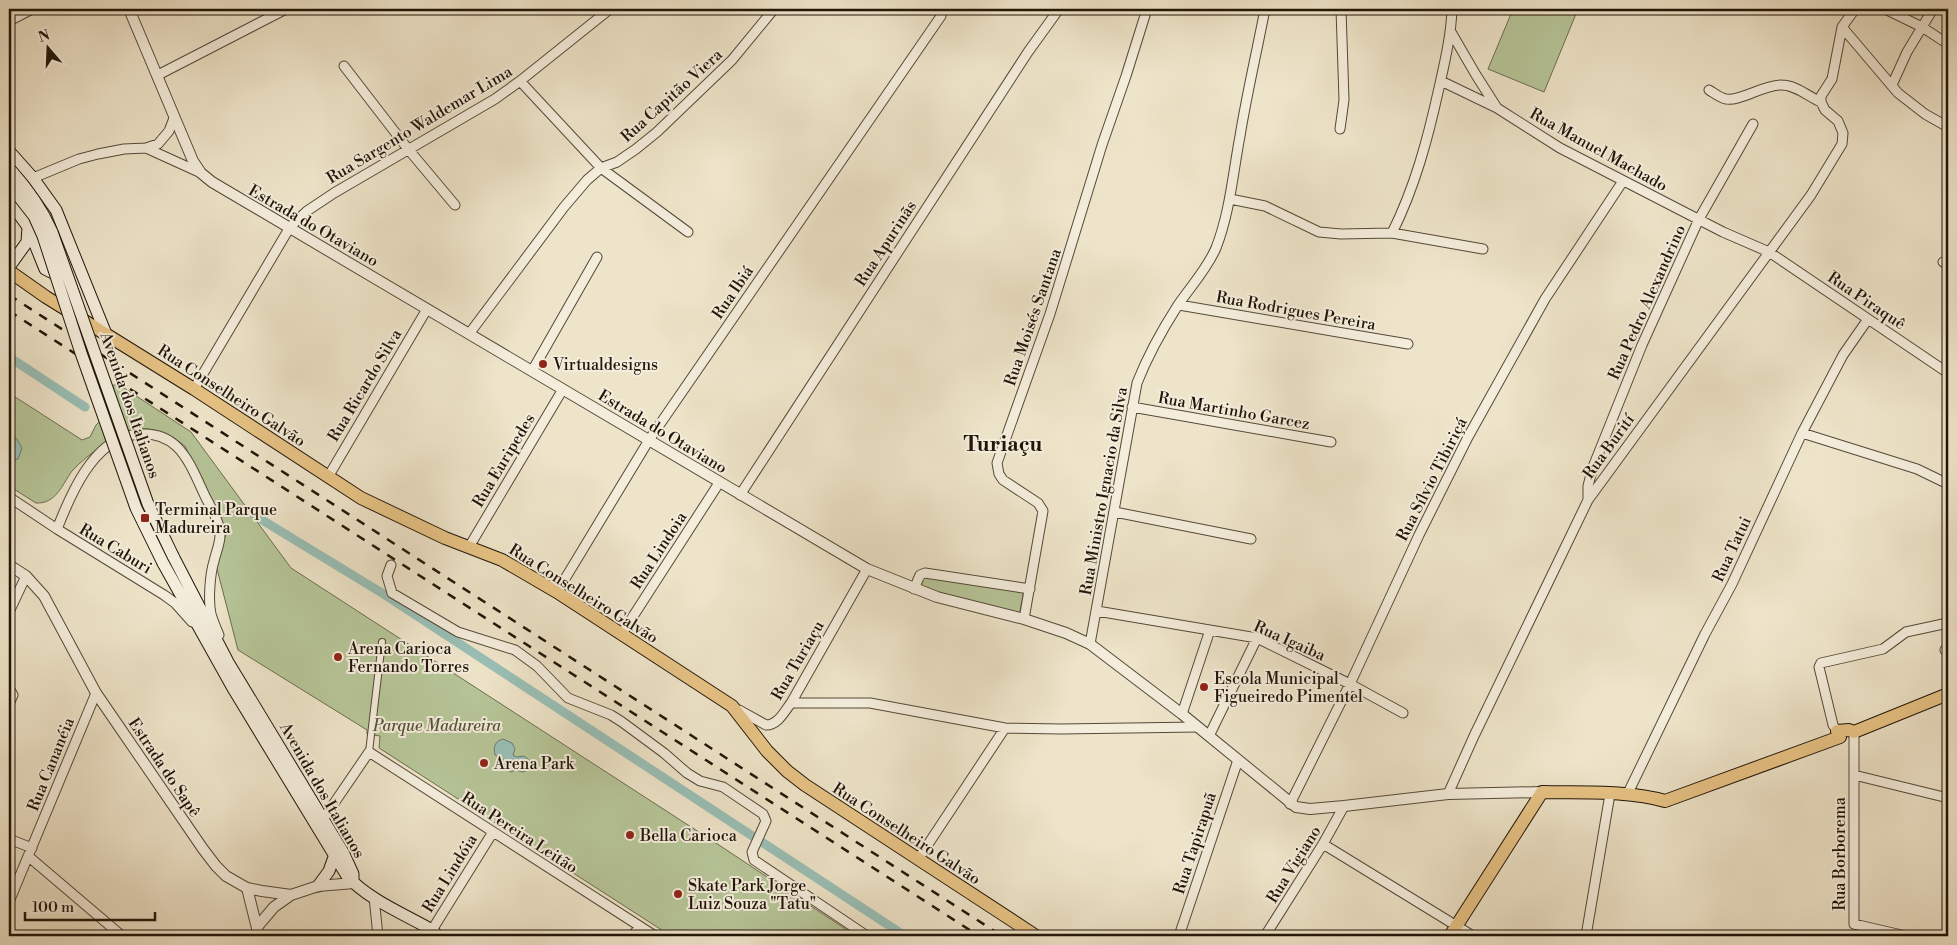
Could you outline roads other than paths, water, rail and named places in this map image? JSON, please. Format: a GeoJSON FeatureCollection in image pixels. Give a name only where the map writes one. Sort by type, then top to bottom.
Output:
{"type":"FeatureCollection","features":[{"type":"Feature","properties":{"kind":"main road","name":"Avenida dos Italianos"},"geometry":{"type":"LineString","coordinates":[[9,151],[33,178],[56,210],[106,334]]}},
{"type":"Feature","properties":{"kind":"main road","name":"Avenida dos Italianos"},"geometry":{"type":"LineString","coordinates":[[9,168],[43,212],[52,232],[168,559],[201,632],[334,857],[354,884]]}},
{"type":"Feature","properties":{"kind":"main road","name":"Avenida dos Italianos"},"geometry":{"type":"LineString","coordinates":[[9,184],[34,216],[42,236],[136,508],[324,818],[346,858],[353,874],[354,884]]}},
{"type":"Feature","properties":{"kind":"main road"},"geometry":{"type":"LineString","coordinates":[[9,200],[28,228],[43,267],[48,272],[53,273],[67,267],[71,264],[74,255]]}},
{"type":"Feature","properties":{"kind":"main road"},"geometry":{"type":"LineString","coordinates":[[9,269],[26,242],[28,228]]}},
{"type":"Feature","properties":{"kind":"main road","name":"Rua Conselheiro Galvão"},"geometry":{"type":"LineString","coordinates":[[9,269],[46,296],[362,498],[445,538],[502,560],[557,592],[732,706],[767,751],[786,771],[829,802],[919,858],[1036,936]]}},
{"type":"Feature","properties":{"kind":"main road"},"geometry":{"type":"LineString","coordinates":[[1453,931],[1542,792],[1627,795],[1665,801],[1840,737],[1837,732],[1848,730],[1854,732],[1948,694]]}},
{"type":"Feature","properties":{"kind":"main road"},"geometry":{"type":"LineString","coordinates":[[318,886],[329,871],[334,857]]}},
{"type":"Feature","properties":{"kind":"main road"},"geometry":{"type":"LineString","coordinates":[[354,884],[374,898],[435,933]]}},
{"type":"Feature","properties":{"kind":"street"},"geometry":{"type":"LineString","coordinates":[[9,21],[32,9]]}},
{"type":"Feature","properties":{"kind":"street","name":"Estrada do Otaviano"},"geometry":{"type":"LineString","coordinates":[[129,9],[193,161],[202,173],[229,193],[290,227],[426,310],[867,569],[914,589],[954,602],[1024,619],[1066,633],[1090,644],[1182,714],[1290,804]]}},
{"type":"Feature","properties":{"kind":"street"},"geometry":{"type":"LineString","coordinates":[[158,76],[286,9]]}},
{"type":"Feature","properties":{"kind":"street","name":"Rua Sargento Waldemar Lima"},"geometry":{"type":"LineString","coordinates":[[194,389],[290,227],[307,211],[495,99],[610,9]]}},
{"type":"Feature","properties":{"kind":"street","name":"Rua Capitão Viera"},"geometry":{"type":"LineString","coordinates":[[469,334],[564,207],[587,180],[601,168],[617,162],[636,149],[657,132],[732,60],[774,9]]}},
{"type":"Feature","properties":{"kind":"street","name":"Rua Apurinãs"},"geometry":{"type":"LineString","coordinates":[[740,495],[1022,60],[1058,9]]}},
{"type":"Feature","properties":{"kind":"street","name":"Rua Moisés Santana"},"geometry":{"type":"LineString","coordinates":[[1024,619],[1043,511],[1038,502],[1003,480],[999,474],[997,463],[1050,314],[1146,9]]}},
{"type":"Feature","properties":{"kind":"street","name":"Rua Ministro Ignacio da Silva"},"geometry":{"type":"LineString","coordinates":[[1090,644],[1137,383],[1145,362],[1178,305],[1200,276],[1216,248],[1230,199],[1240,136],[1265,9]]}},
{"type":"Feature","properties":{"kind":"street"},"geometry":{"type":"LineString","coordinates":[[1340,129],[1344,100],[1341,9]]}},
{"type":"Feature","properties":{"kind":"street"},"geometry":{"type":"LineString","coordinates":[[1392,233],[1407,202],[1425,148],[1451,32],[1452,9]]}},
{"type":"Feature","properties":{"kind":"street"},"geometry":{"type":"LineString","coordinates":[[1708,90],[1725,99],[1734,99],[1764,88],[1784,84],[1821,102],[1821,96],[1832,79],[1842,28],[1855,9]]}},
{"type":"Feature","properties":{"kind":"street"},"geometry":{"type":"LineString","coordinates":[[1885,9],[1922,27],[1948,44]]}},
{"type":"Feature","properties":{"kind":"street"},"geometry":{"type":"LineString","coordinates":[[1892,85],[1907,52],[1933,9]]}},
{"type":"Feature","properties":{"kind":"street","name":"Rua Ibiá"},"geometry":{"type":"LineString","coordinates":[[557,592],[649,440],[941,16]]}},
{"type":"Feature","properties":{"kind":"street"},"geometry":{"type":"LineString","coordinates":[[1842,28],[1871,63],[1912,105],[1948,127]]}},
{"type":"Feature","properties":{"kind":"street","name":"Rua Manuel Machado"},"geometry":{"type":"LineString","coordinates":[[1451,32],[1497,108],[1560,148],[1699,219],[1769,252]]}},
{"type":"Feature","properties":{"kind":"street"},"geometry":{"type":"LineString","coordinates":[[344,66],[408,150],[454,205]]}},
{"type":"Feature","properties":{"kind":"street"},"geometry":{"type":"LineString","coordinates":[[520,81],[601,168],[688,232]]}},
{"type":"Feature","properties":{"kind":"street"},"geometry":{"type":"LineString","coordinates":[[1441,81],[1497,108]]}},
{"type":"Feature","properties":{"kind":"street","name":"Rua Burití"},"geometry":{"type":"LineString","coordinates":[[1448,794],[1588,500],[1811,195],[1842,144],[1843,133],[1838,121],[1825,110],[1821,102]]}},
{"type":"Feature","properties":{"kind":"street"},"geometry":{"type":"LineString","coordinates":[[33,178],[79,159],[124,149],[146,148],[158,144],[170,131],[174,118]]}},
{"type":"Feature","properties":{"kind":"street","name":"Rua Pedro Alexandrino"},"geometry":{"type":"LineString","coordinates":[[1588,500],[1593,467],[1642,345],[1699,219],[1753,124]]}},
{"type":"Feature","properties":{"kind":"street"},"geometry":{"type":"LineString","coordinates":[[146,148],[202,173]]}},
{"type":"Feature","properties":{"kind":"street","name":"Rua Sílvio Tibiriçá"},"geometry":{"type":"LineString","coordinates":[[1290,804],[1350,684],[1419,534],[1468,437],[1545,299],[1623,181]]}},
{"type":"Feature","properties":{"kind":"street"},"geometry":{"type":"LineString","coordinates":[[1230,199],[1259,204],[1319,232],[1341,234],[1392,233],[1483,249]]}},
{"type":"Feature","properties":{"kind":"street","name":"Rua Piraquê"},"geometry":{"type":"LineString","coordinates":[[1769,252],[1948,373]]}},
{"type":"Feature","properties":{"kind":"street"},"geometry":{"type":"LineString","coordinates":[[532,371],[597,258]]}},
{"type":"Feature","properties":{"kind":"street","name":"Rua Rodrigues Pereira"},"geometry":{"type":"LineString","coordinates":[[1178,305],[1408,344]]}},
{"type":"Feature","properties":{"kind":"street","name":"Rua Ricardo Silva"},"geometry":{"type":"LineString","coordinates":[[328,477],[426,310]]}},
{"type":"Feature","properties":{"kind":"street","name":"Rua Tatui"},"geometry":{"type":"LineString","coordinates":[[1627,795],[1732,584],[1802,433],[1843,355],[1868,320]]}},
{"type":"Feature","properties":{"kind":"street","name":"Rua Euripedes"},"geometry":{"type":"LineString","coordinates":[[469,547],[563,389]]}},
{"type":"Feature","properties":{"kind":"street","name":"Rua Martinho Garcez"},"geometry":{"type":"LineString","coordinates":[[1132,407],[1331,442]]}},
{"type":"Feature","properties":{"kind":"street"},"geometry":{"type":"LineString","coordinates":[[57,529],[71,495],[82,475],[97,456],[108,446],[124,436],[150,433],[162,436],[175,444],[191,466],[220,528],[220,541],[212,571],[211,613],[228,662]]}},
{"type":"Feature","properties":{"kind":"street"},"geometry":{"type":"LineString","coordinates":[[1802,433],[1917,469],[1948,484]]}},
{"type":"Feature","properties":{"kind":"street","name":"Rua Lindoia"},"geometry":{"type":"LineString","coordinates":[[621,634],[719,483]]}},
{"type":"Feature","properties":{"kind":"street","name":"Rua Caburi"},"geometry":{"type":"LineString","coordinates":[[9,497],[175,603],[201,632]]}},
{"type":"Feature","properties":{"kind":"street"},"geometry":{"type":"LineString","coordinates":[[1115,512],[1250,538]]}},
{"type":"Feature","properties":{"kind":"street","name":"Estrada do Sapê"},"geometry":{"type":"LineString","coordinates":[[9,565],[26,576],[44,596],[96,693],[216,866],[226,876],[247,888],[291,895],[318,886],[354,884]]}},
{"type":"Feature","properties":{"kind":"street"},"geometry":{"type":"LineString","coordinates":[[391,566],[387,576],[392,593],[458,632],[515,650],[530,659],[568,698],[611,715],[664,753],[687,773],[700,781],[723,787],[763,814],[766,822],[752,852],[754,860],[867,936]]}},
{"type":"Feature","properties":{"kind":"street","name":"Rua Turiaçu"},"geometry":{"type":"LineString","coordinates":[[732,706],[760,723],[772,725],[781,717],[791,703],[867,569]]}},
{"type":"Feature","properties":{"kind":"street"},"geometry":{"type":"LineString","coordinates":[[914,589],[920,575],[925,573],[1030,589]]}},
{"type":"Feature","properties":{"kind":"street"},"geometry":{"type":"LineString","coordinates":[[9,612],[26,576]]}},
{"type":"Feature","properties":{"kind":"street","name":"Rua Igaiba"},"geometry":{"type":"LineString","coordinates":[[1097,611],[1257,638],[1350,684],[1403,713]]}},
{"type":"Feature","properties":{"kind":"street"},"geometry":{"type":"LineString","coordinates":[[1837,732],[1833,725],[1819,667],[1821,663],[1883,649],[1906,632],[1943,624],[1948,621]]}},
{"type":"Feature","properties":{"kind":"street"},"geometry":{"type":"LineString","coordinates":[[1182,714],[1210,630]]}},
{"type":"Feature","properties":{"kind":"street"},"geometry":{"type":"LineString","coordinates":[[1209,736],[1257,638]]}},
{"type":"Feature","properties":{"kind":"street"},"geometry":{"type":"LineString","coordinates":[[324,818],[369,752],[382,642]]}},
{"type":"Feature","properties":{"kind":"street"},"geometry":{"type":"LineString","coordinates":[[9,688],[12,695],[9,704]]}},
{"type":"Feature","properties":{"kind":"street","name":"Rua Cananéia"},"geometry":{"type":"LineString","coordinates":[[9,902],[96,693]]}},
{"type":"Feature","properties":{"kind":"street"},"geometry":{"type":"LineString","coordinates":[[791,703],[870,703],[1005,728],[1198,727]]}},
{"type":"Feature","properties":{"kind":"street"},"geometry":{"type":"LineString","coordinates":[[919,858],[1005,728]]}},
{"type":"Feature","properties":{"kind":"street","name":"Rua Borborema"},"geometry":{"type":"LineString","coordinates":[[1854,732],[1854,924],[1906,936]]}},
{"type":"Feature","properties":{"kind":"street","name":"Rua Pereira Leitão"},"geometry":{"type":"LineString","coordinates":[[369,752],[655,936]]}},
{"type":"Feature","properties":{"kind":"street","name":"Rua Tapirapuã"},"geometry":{"type":"LineString","coordinates":[[1179,936],[1238,760]]}},
{"type":"Feature","properties":{"kind":"street"},"geometry":{"type":"LineString","coordinates":[[1854,776],[1948,798]]}},
{"type":"Feature","properties":{"kind":"street"},"geometry":{"type":"LineString","coordinates":[[1290,804],[1310,809],[1448,794],[1542,792]]}},
{"type":"Feature","properties":{"kind":"street"},"geometry":{"type":"LineString","coordinates":[[1586,936],[1610,794]]}},
{"type":"Feature","properties":{"kind":"street","name":"Rua Vigiano"},"geometry":{"type":"LineString","coordinates":[[1265,936],[1323,844],[1344,806]]}},
{"type":"Feature","properties":{"kind":"street","name":"Rua Lindóia"},"geometry":{"type":"LineString","coordinates":[[435,933],[493,832]]}},
{"type":"Feature","properties":{"kind":"street"},"geometry":{"type":"LineString","coordinates":[[9,839],[30,852],[122,936]]}},
{"type":"Feature","properties":{"kind":"street"},"geometry":{"type":"LineString","coordinates":[[1323,844],[1453,931],[1474,936]]}},
{"type":"Feature","properties":{"kind":"street"},"geometry":{"type":"LineString","coordinates":[[247,888],[258,932]]}},
{"type":"Feature","properties":{"kind":"street"},"geometry":{"type":"LineString","coordinates":[[258,932],[274,907],[291,895]]}},
{"type":"Feature","properties":{"kind":"street"},"geometry":{"type":"LineString","coordinates":[[374,898],[378,936]]}},
{"type":"Feature","properties":{"kind":"street"},"geometry":{"type":"LineString","coordinates":[[631,936],[641,927]]}},
{"type":"Feature","properties":{"kind":"water"},"geometry":{"type":"Polygon","coordinates":[[[10,436],[17,439],[22,448],[18,459],[9,461],[10,436]]]}},
{"type":"Feature","properties":{"kind":"water"},"geometry":{"type":"Polygon","coordinates":[[[503,739],[512,743],[515,749],[513,755],[517,757],[524,756],[528,759],[530,763],[528,770],[511,772],[504,768],[504,760],[495,755],[494,749],[496,743],[503,739]]]}},
{"type":"Feature","properties":{"kind":"waterway"},"geometry":{"type":"LineString","coordinates":[[9,357],[85,407]]}},
{"type":"Feature","properties":{"kind":"waterway"},"geometry":{"type":"LineString","coordinates":[[254,515],[382,593],[905,936]]}},
{"type":"Feature","properties":{"kind":"railway"},"geometry":{"type":"LineString","coordinates":[[9,295],[1002,936]]}},
{"type":"Feature","properties":{"kind":"railway"},"geometry":{"type":"LineString","coordinates":[[9,311],[979,936]]}},
{"type":"Feature","properties":{"kind":"place","name":"Virtualdesigns"},"geometry":{"type":"Point","coordinates":[543,364]}},
{"type":"Feature","properties":{"kind":"place","name":"Terminal Parque Madureira"},"geometry":{"type":"Point","coordinates":[145,518]}},
{"type":"Feature","properties":{"kind":"place","name":"Arena Carioca Fernando Torres"},"geometry":{"type":"Point","coordinates":[338,657]}},
{"type":"Feature","properties":{"kind":"place","name":"Escola Municipal Figueiredo Pimentel"},"geometry":{"type":"Point","coordinates":[1204,687]}},
{"type":"Feature","properties":{"kind":"place","name":"Arena Park"},"geometry":{"type":"Point","coordinates":[484,763]}},
{"type":"Feature","properties":{"kind":"place","name":"Bella Carioca"},"geometry":{"type":"Point","coordinates":[630,835]}},
{"type":"Feature","properties":{"kind":"place","name":"Skate Park Jorge Luiz Souza \"Tatu\""},"geometry":{"type":"Point","coordinates":[678,894]}},
{"type":"Feature","properties":{"kind":"district","name":"Turiaçu"},"geometry":{"type":"Point","coordinates":[1003,444]}},
{"type":"Feature","properties":{"kind":"park label","name":"Parque Madureira"},"geometry":{"type":"Point","coordinates":[437,725]}}]}
